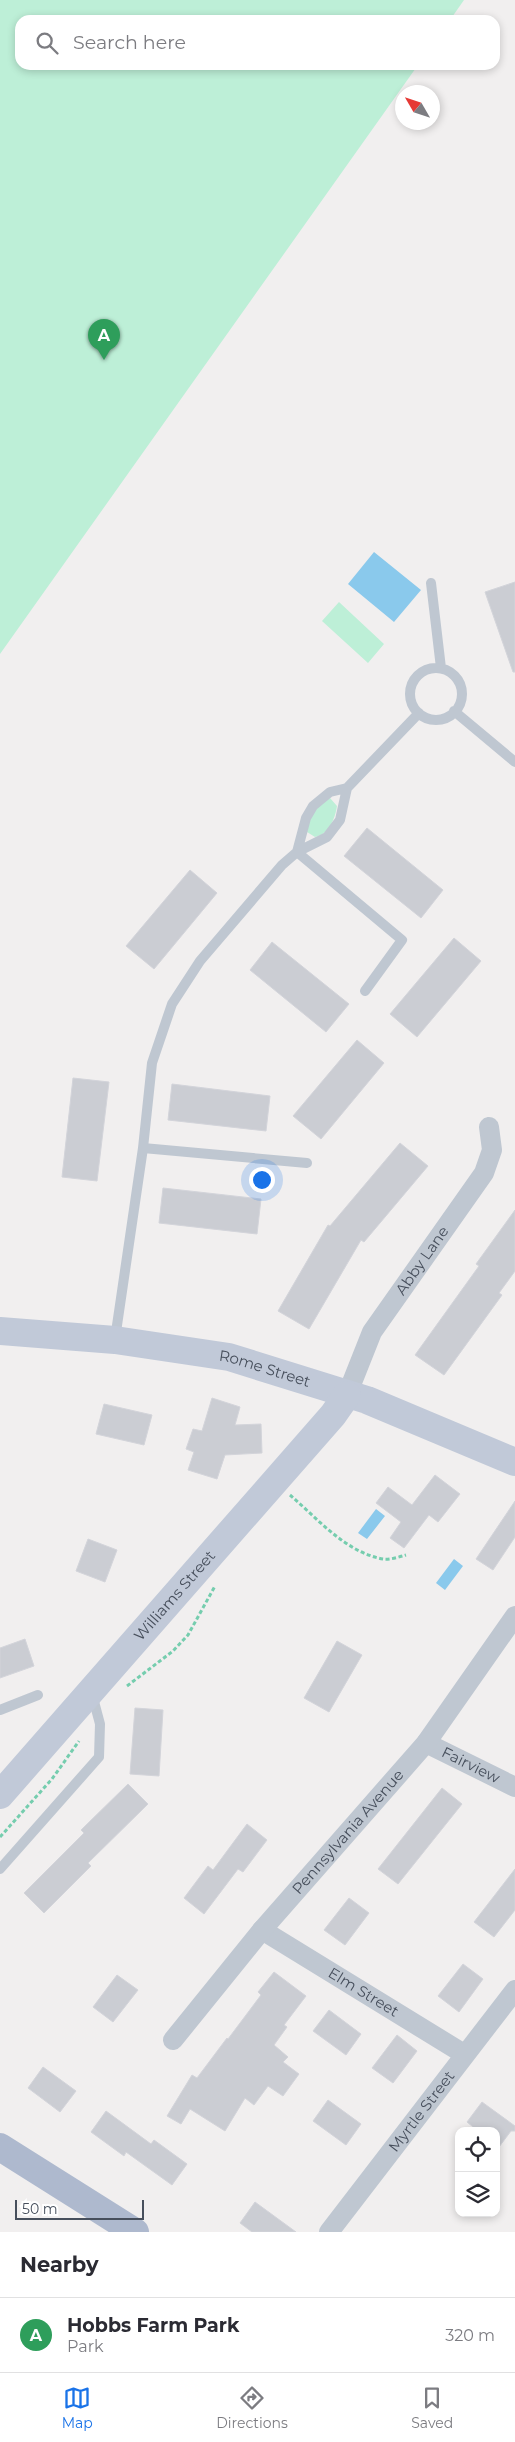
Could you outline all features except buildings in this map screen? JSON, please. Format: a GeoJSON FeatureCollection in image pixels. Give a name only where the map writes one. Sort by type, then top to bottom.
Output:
{"type":"FeatureCollection","features":[{"type":"Feature","properties":{"kind":"main road"},"geometry":{"type":"LineString","coordinates":[[0,2147],[135,2232]]}},
{"type":"Feature","properties":{"kind":"street","name":"Abby Lane"},"geometry":{"type":"LineString","coordinates":[[347,1395],[372,1332],[484,1173],[492,1150],[489,1127]]}},
{"type":"Feature","properties":{"kind":"street","name":"Rome Street"},"geometry":{"type":"LineString","coordinates":[[0,1331],[115,1340],[229,1356],[367,1400],[515,1462]]}},
{"type":"Feature","properties":{"kind":"street","name":"Williams Street"},"geometry":{"type":"LineString","coordinates":[[4,1783],[91,1692],[333,1415],[347,1395]]}},
{"type":"Feature","properties":{"kind":"street","name":"Pennsylvania Avenue"},"geometry":{"type":"LineString","coordinates":[[173,2040],[262,1930],[426,1743],[515,1616]]}},
{"type":"Feature","properties":{"kind":"street","name":"Fairview"},"geometry":{"type":"LineString","coordinates":[[426,1743],[515,1787]]}},
{"type":"Feature","properties":{"kind":"street","name":"Elm Street"},"geometry":{"type":"LineString","coordinates":[[262,1930],[464,2054]]}},
{"type":"Feature","properties":{"kind":"street","name":"Myrtle Street"},"geometry":{"type":"LineString","coordinates":[[330,2232],[464,2054],[515,1990]]}},
{"type":"Feature","properties":{"kind":"lane"},"geometry":{"type":"LineString","coordinates":[[431,584],[441,668]]}},
{"type":"Feature","properties":{"kind":"lane"},"geometry":{"type":"LineString","coordinates":[[441,668],[450,672],[461,686],[460,704],[454,711],[449,717],[434,721],[427,719],[414,709],[410,701],[412,684],[424,671],[441,668]]}},
{"type":"Feature","properties":{"kind":"lane"},"geometry":{"type":"LineString","coordinates":[[454,711],[515,762]]}},
{"type":"Feature","properties":{"kind":"lane"},"geometry":{"type":"LineString","coordinates":[[115,1340],[143,1148],[152,1063],[172,1004],[200,961],[282,864],[297,852],[327,837],[340,820],[347,788],[419,713]]}},
{"type":"Feature","properties":{"kind":"lane"},"geometry":{"type":"LineString","coordinates":[[297,852],[306,818],[313,806],[330,792],[347,788]]}},
{"type":"Feature","properties":{"kind":"lane"},"geometry":{"type":"LineString","coordinates":[[297,852],[402,940],[365,991]]}},
{"type":"Feature","properties":{"kind":"lane"},"geometry":{"type":"LineString","coordinates":[[143,1148],[307,1163]]}},
{"type":"Feature","properties":{"kind":"lane"},"geometry":{"type":"LineString","coordinates":[[0,1869],[99,1757],[100,1724],[91,1692]]}},
{"type":"Feature","properties":{"kind":"lane"},"geometry":{"type":"LineString","coordinates":[[0,1710],[38,1695]]}},
{"type":"Feature","properties":{"kind":"path"},"geometry":{"type":"LineString","coordinates":[[296,1500],[333,1534],[358,1551],[385,1560],[406,1555]]}},
{"type":"Feature","properties":{"kind":"path"},"geometry":{"type":"LineString","coordinates":[[0,1837],[52,1779],[81,1738]]}},
{"type":"Feature","properties":{"kind":"green space"},"geometry":{"type":"Polygon","coordinates":[[[0,0],[464,0],[454,15],[15,15],[15,70],[414,70],[404,85],[395,85],[395,97],[0,654],[0,0]]]}},
{"type":"Feature","properties":{"kind":"green space"},"geometry":{"type":"Polygon","coordinates":[[[339,602],[384,644],[368,663],[322,621],[339,602]]]}},
{"type":"Feature","properties":{"kind":"green space"},"geometry":{"type":"Polygon","coordinates":[[[330,798],[337,806],[335,816],[328,829],[315,837],[307,832],[309,821],[317,808],[330,798]]]}},
{"type":"Feature","properties":{"kind":"water"},"geometry":{"type":"Polygon","coordinates":[[[374,552],[421,590],[394,622],[348,584],[374,552]]]}},
{"type":"Feature","properties":{"kind":"water"},"geometry":{"type":"Polygon","coordinates":[[[376,1509],[385,1516],[367,1539],[358,1533],[376,1509]]]}},
{"type":"Feature","properties":{"kind":"water"},"geometry":{"type":"Polygon","coordinates":[[[454,1559],[463,1566],[445,1590],[436,1583],[454,1559]]]}},
{"type":"Feature","properties":{"kind":"place","name":"Hobbs Farm Park"},"geometry":{"type":"Point","coordinates":[104,360]}}]}
